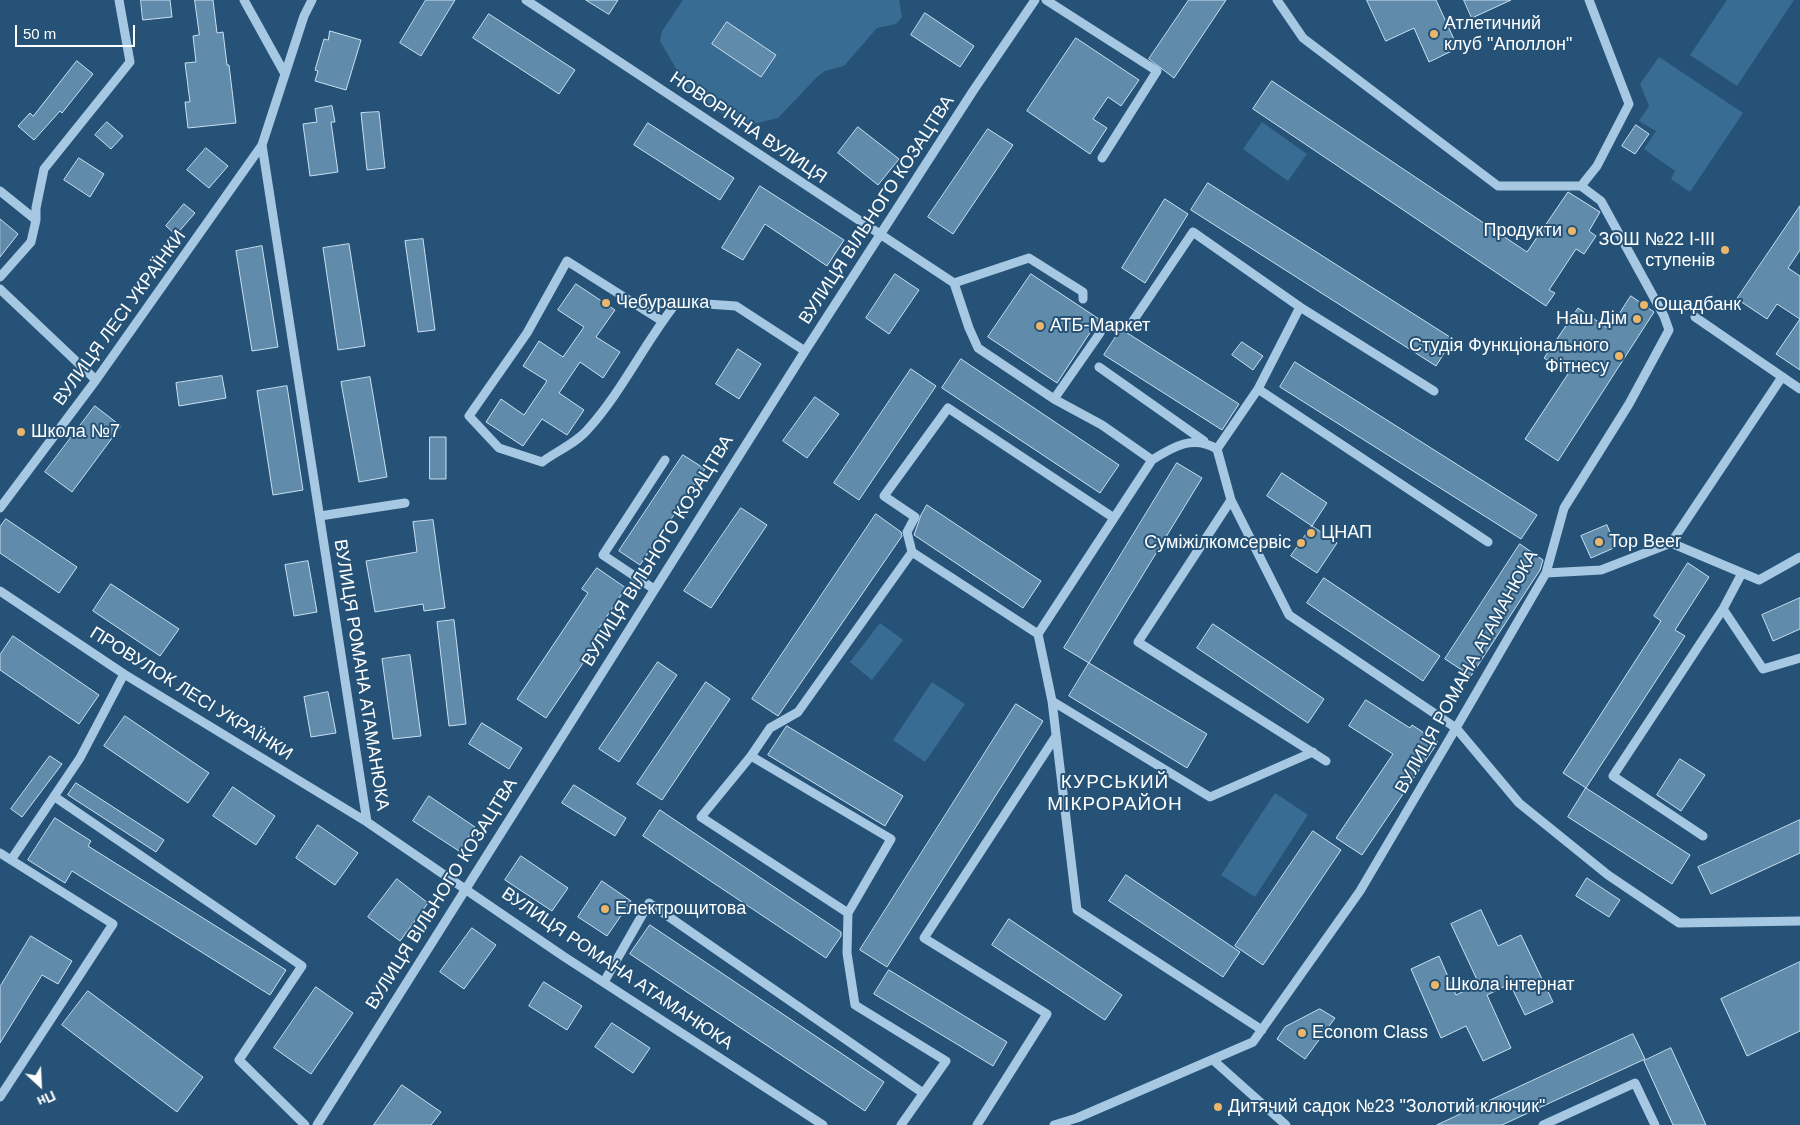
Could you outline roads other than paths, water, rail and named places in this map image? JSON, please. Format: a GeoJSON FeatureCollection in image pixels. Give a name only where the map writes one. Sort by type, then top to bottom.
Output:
{"type":"FeatureCollection","features":[{"type":"Feature","properties":{"kind":"street"},"geometry":{"type":"LineString","coordinates":[[0,277],[31,242],[44,169],[130,62],[119,0]]}},
{"type":"Feature","properties":{"kind":"street"},"geometry":{"type":"LineString","coordinates":[[244,0],[285,74]]}},
{"type":"Feature","properties":{"kind":"street","name":"ВУЛИЦЯ РОМАНА АТАМАНЮКА"},"geometry":{"type":"LineString","coordinates":[[312,0],[304,16],[262,145],[367,822],[604,982],[823,1125]]}},
{"type":"Feature","properties":{"kind":"street","name":"НОВОРІЧНА ВУЛИЦЯ"},"geometry":{"type":"LineString","coordinates":[[526,0],[954,283]]}},
{"type":"Feature","properties":{"kind":"street","name":"ВУЛИЦЯ ВІЛЬНОГО КОЗАЦТВА"},"geometry":{"type":"LineString","coordinates":[[317,1125],[465,887],[805,351],[973,91],[1035,0]]}},
{"type":"Feature","properties":{"kind":"street"},"geometry":{"type":"LineString","coordinates":[[1046,0],[1157,71],[1102,158]]}},
{"type":"Feature","properties":{"kind":"street"},"geometry":{"type":"LineString","coordinates":[[1277,0],[1303,38],[1498,186],[1581,186],[1597,166],[1628,104],[1589,0]]}},
{"type":"Feature","properties":{"kind":"street","name":"ВУЛИЦЯ ЛЕСІ УКРАЇНКИ"},"geometry":{"type":"LineString","coordinates":[[0,508],[96,380],[262,145]]}},
{"type":"Feature","properties":{"kind":"street","name":"ВУЛИЦЯ РОМАНА АТАМАНЮКА"},"geometry":{"type":"LineString","coordinates":[[1054,1125],[1253,1042],[1360,891],[1546,573],[1564,508],[1629,404],[1668,330],[1664,316],[1601,201],[1581,186]]}},
{"type":"Feature","properties":{"kind":"street"},"geometry":{"type":"LineString","coordinates":[[0,192],[36,220]]}},
{"type":"Feature","properties":{"kind":"street"},"geometry":{"type":"LineString","coordinates":[[1133,321],[1193,232],[1300,307],[1434,392]]}},
{"type":"Feature","properties":{"kind":"street"},"geometry":{"type":"LineString","coordinates":[[1083,299],[1083,292],[1029,258],[954,283],[969,328],[978,348],[1054,399],[1102,425],[1152,460]]}},
{"type":"Feature","properties":{"kind":"street"},"geometry":{"type":"LineString","coordinates":[[662,321],[567,261],[527,333],[469,416],[499,448],[542,462],[588,430],[676,302],[736,306],[805,351]]}},
{"type":"Feature","properties":{"kind":"street"},"geometry":{"type":"LineString","coordinates":[[0,289],[96,380]]}},
{"type":"Feature","properties":{"kind":"street"},"geometry":{"type":"LineString","coordinates":[[1217,449],[1258,389],[1300,307]]}},
{"type":"Feature","properties":{"kind":"street"},"geometry":{"type":"LineString","coordinates":[[1695,317],[1800,389]]}},
{"type":"Feature","properties":{"kind":"street"},"geometry":{"type":"LineString","coordinates":[[1054,399],[1100,333]]}},
{"type":"Feature","properties":{"kind":"street"},"geometry":{"type":"LineString","coordinates":[[1100,367],[1204,442],[1217,449],[1231,500],[1289,615],[1456,728],[1518,803],[1608,875],[1679,923],[1800,921]]}},
{"type":"Feature","properties":{"kind":"street"},"geometry":{"type":"LineString","coordinates":[[1546,573],[1601,570],[1671,543],[1782,377]]}},
{"type":"Feature","properties":{"kind":"street"},"geometry":{"type":"LineString","coordinates":[[1258,389],[1488,542]]}},
{"type":"Feature","properties":{"kind":"street"},"geometry":{"type":"LineString","coordinates":[[1038,634],[912,552],[907,532],[915,517],[884,496],[948,408],[1114,518]]}},
{"type":"Feature","properties":{"kind":"street"},"geometry":{"type":"LineString","coordinates":[[1204,442],[1174,446],[1152,460],[1038,634],[1052,701],[1077,910],[1262,1030]]}},
{"type":"Feature","properties":{"kind":"street"},"geometry":{"type":"LineString","coordinates":[[654,589],[602,555],[665,460]]}},
{"type":"Feature","properties":{"kind":"street"},"geometry":{"type":"LineString","coordinates":[[1231,500],[1138,642],[1326,761]]}},
{"type":"Feature","properties":{"kind":"street"},"geometry":{"type":"LineString","coordinates":[[320,516],[405,504]]}},
{"type":"Feature","properties":{"kind":"street"},"geometry":{"type":"LineString","coordinates":[[1671,543],[1759,580],[1800,557]]}},
{"type":"Feature","properties":{"kind":"street"},"geometry":{"type":"LineString","coordinates":[[848,913],[701,817],[751,756],[770,728],[798,712],[912,552]]}},
{"type":"Feature","properties":{"kind":"street"},"geometry":{"type":"LineString","coordinates":[[1703,836],[1613,776],[1723,609],[1742,573]]}},
{"type":"Feature","properties":{"kind":"street","name":"ПРОВУЛОК ЛЕСІ УКРАЇНКИ"},"geometry":{"type":"LineString","coordinates":[[0,591],[124,674],[367,822]]}},
{"type":"Feature","properties":{"kind":"street"},"geometry":{"type":"LineString","coordinates":[[1723,609],[1763,669],[1800,658]]}},
{"type":"Feature","properties":{"kind":"street"},"geometry":{"type":"LineString","coordinates":[[11,860],[80,758],[124,674]]}},
{"type":"Feature","properties":{"kind":"street"},"geometry":{"type":"LineString","coordinates":[[1052,701],[1210,797],[1313,752]]}},
{"type":"Feature","properties":{"kind":"street"},"geometry":{"type":"LineString","coordinates":[[977,1125],[1047,1014],[924,938],[1056,736]]}},
{"type":"Feature","properties":{"kind":"street"},"geometry":{"type":"LineString","coordinates":[[751,756],[891,839],[848,913],[847,953],[855,1005],[946,1061],[901,1125]]}},
{"type":"Feature","properties":{"kind":"street"},"geometry":{"type":"LineString","coordinates":[[55,796],[302,966],[239,1060],[305,1125]]}},
{"type":"Feature","properties":{"kind":"street"},"geometry":{"type":"LineString","coordinates":[[0,853],[114,924],[0,1097]]}},
{"type":"Feature","properties":{"kind":"street"},"geometry":{"type":"LineString","coordinates":[[604,982],[649,903],[923,1093]]}},
{"type":"Feature","properties":{"kind":"street"},"geometry":{"type":"LineString","coordinates":[[1213,1060],[1286,1125]]}},
{"type":"Feature","properties":{"kind":"street"},"geometry":{"type":"LineString","coordinates":[[1542,1125],[1635,1083],[1655,1125]]}},
{"type":"Feature","properties":{"kind":"place","name":"Атлетичний клуб \"Аполлон\""},"geometry":{"type":"Point","coordinates":[1434,34]}},
{"type":"Feature","properties":{"kind":"place","name":"Продукти"},"geometry":{"type":"Point","coordinates":[1572,231]}},
{"type":"Feature","properties":{"kind":"place","name":"ЗОШ №22 І-ІІІ ступенів"},"geometry":{"type":"Point","coordinates":[1725,250]}},
{"type":"Feature","properties":{"kind":"place","name":"Чебурашка"},"geometry":{"type":"Point","coordinates":[606,303]}},
{"type":"Feature","properties":{"kind":"place","name":"Ощадбанк"},"geometry":{"type":"Point","coordinates":[1644,305]}},
{"type":"Feature","properties":{"kind":"place","name":"Наш Дім"},"geometry":{"type":"Point","coordinates":[1637,319]}},
{"type":"Feature","properties":{"kind":"place","name":"АТБ-Маркет"},"geometry":{"type":"Point","coordinates":[1040,326]}},
{"type":"Feature","properties":{"kind":"place","name":"Студія Функціонального Фітнесу"},"geometry":{"type":"Point","coordinates":[1619,356]}},
{"type":"Feature","properties":{"kind":"place","name":"Школа №7"},"geometry":{"type":"Point","coordinates":[21,432]}},
{"type":"Feature","properties":{"kind":"place","name":"ЦНАП"},"geometry":{"type":"Point","coordinates":[1311,533]}},
{"type":"Feature","properties":{"kind":"place","name":"Top Beer"},"geometry":{"type":"Point","coordinates":[1599,542]}},
{"type":"Feature","properties":{"kind":"place","name":"Суміжілкомсервіс"},"geometry":{"type":"Point","coordinates":[1301,543]}},
{"type":"Feature","properties":{"kind":"place","name":"Електрощитова"},"geometry":{"type":"Point","coordinates":[605,909]}},
{"type":"Feature","properties":{"kind":"place","name":"Школа інтернат"},"geometry":{"type":"Point","coordinates":[1435,985]}},
{"type":"Feature","properties":{"kind":"place","name":"Econom Class"},"geometry":{"type":"Point","coordinates":[1302,1033]}},
{"type":"Feature","properties":{"kind":"place","name":"Дитячий садок №23 \"Золотий ключик\""},"geometry":{"type":"Point","coordinates":[1218,1107]}},
{"type":"Feature","properties":{"kind":"district","name":"КУРСЬКИЙ МІКРОРАЙОН"},"geometry":{"type":"Point","coordinates":[1115,794]}}]}
